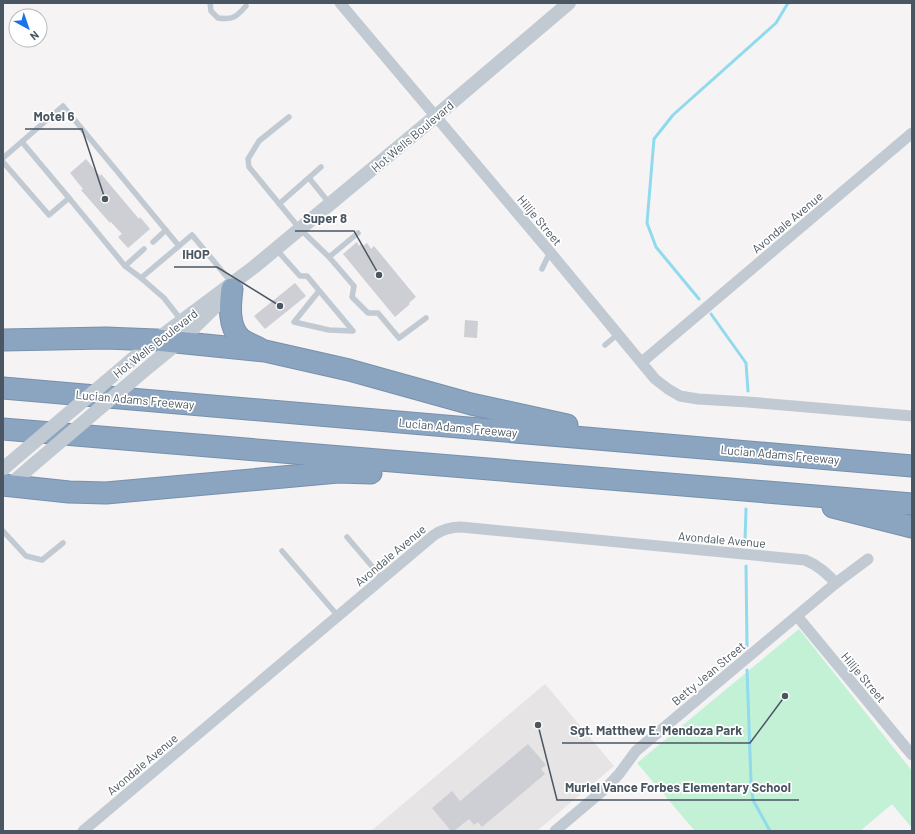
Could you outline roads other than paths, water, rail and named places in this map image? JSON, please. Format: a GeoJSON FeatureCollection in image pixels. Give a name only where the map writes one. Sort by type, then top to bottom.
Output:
{"type":"FeatureCollection","features":[{"type":"Feature","properties":{"kind":"highway"},"geometry":{"type":"LineString","coordinates":[[232,286],[230,300],[233,328],[241,338],[265,351]]}},
{"type":"Feature","properties":{"kind":"highway"},"geometry":{"type":"LineString","coordinates":[[3,340],[106,338],[156,340],[265,351],[349,370],[471,404],[570,426],[666,444]]}},
{"type":"Feature","properties":{"kind":"highway","name":"Lucian Adams Freeway"},"geometry":{"type":"LineString","coordinates":[[3,388],[912,466]]}},
{"type":"Feature","properties":{"kind":"highway"},"geometry":{"type":"LineString","coordinates":[[3,429],[912,504]]}},
{"type":"Feature","properties":{"kind":"highway"},"geometry":{"type":"LineString","coordinates":[[829,459],[912,460]]}},
{"type":"Feature","properties":{"kind":"highway"},"geometry":{"type":"LineString","coordinates":[[6,478],[69,492],[106,493],[338,472],[579,477]]}},
{"type":"Feature","properties":{"kind":"highway"},"geometry":{"type":"LineString","coordinates":[[774,492],[912,527]]}},
{"type":"Feature","properties":{"kind":"street","name":"Hillje Street"},"geometry":{"type":"LineString","coordinates":[[340,3],[655,379],[668,389],[680,396],[698,399],[912,416]]}},
{"type":"Feature","properties":{"kind":"street","name":"Hot Wells Boulevard"},"geometry":{"type":"LineString","coordinates":[[6,478],[129,362],[156,340],[232,286],[569,3]]}},
{"type":"Feature","properties":{"kind":"street","name":"Avondale Avenue"},"geometry":{"type":"LineString","coordinates":[[642,362],[912,133]]}},
{"type":"Feature","properties":{"kind":"street","name":"Hot Wells Boulevard"},"geometry":{"type":"LineString","coordinates":[[6,478],[34,464],[179,342],[232,286]]}},
{"type":"Feature","properties":{"kind":"street","name":"Avondale Avenue"},"geometry":{"type":"LineString","coordinates":[[83,831],[382,578],[442,530],[456,527],[805,560],[815,564],[836,583]]}},
{"type":"Feature","properties":{"kind":"street","name":"Betty Jean Street"},"geometry":{"type":"LineString","coordinates":[[555,831],[606,788],[619,774],[636,750],[836,583],[868,559]]}},
{"type":"Feature","properties":{"kind":"street","name":"Hillje Street"},"geometry":{"type":"LineString","coordinates":[[797,616],[912,754]]}},
{"type":"Feature","properties":{"kind":"lane"},"geometry":{"type":"LineString","coordinates":[[210,3],[211,11],[218,18],[223,19],[235,17],[246,6]]}},
{"type":"Feature","properties":{"kind":"lane"},"geometry":{"type":"LineString","coordinates":[[3,158],[63,106],[179,246]]}},
{"type":"Feature","properties":{"kind":"lane"},"geometry":{"type":"LineString","coordinates":[[289,117],[259,141],[248,159],[249,166],[300,229],[329,257],[354,286],[352,297],[368,313],[378,314],[399,338],[426,318]]}},
{"type":"Feature","properties":{"kind":"lane"},"geometry":{"type":"LineString","coordinates":[[22,142],[125,266],[164,298],[182,321]]}},
{"type":"Feature","properties":{"kind":"lane"},"geometry":{"type":"LineString","coordinates":[[3,162],[49,215],[69,198]]}},
{"type":"Feature","properties":{"kind":"lane"},"geometry":{"type":"LineString","coordinates":[[279,204],[321,167]]}},
{"type":"Feature","properties":{"kind":"lane"},"geometry":{"type":"LineString","coordinates":[[309,178],[330,204]]}},
{"type":"Feature","properties":{"kind":"lane"},"geometry":{"type":"LineString","coordinates":[[153,242],[166,230]]}},
{"type":"Feature","properties":{"kind":"lane"},"geometry":{"type":"LineString","coordinates":[[329,257],[358,233]]}},
{"type":"Feature","properties":{"kind":"lane"},"geometry":{"type":"LineString","coordinates":[[141,278],[192,235],[232,286]]}},
{"type":"Feature","properties":{"kind":"lane"},"geometry":{"type":"LineString","coordinates":[[276,249],[300,276],[307,276],[353,331],[329,330],[294,322],[319,291]]}},
{"type":"Feature","properties":{"kind":"lane"},"geometry":{"type":"LineString","coordinates":[[125,266],[144,250]]}},
{"type":"Feature","properties":{"kind":"lane"},"geometry":{"type":"LineString","coordinates":[[542,269],[550,252]]}},
{"type":"Feature","properties":{"kind":"lane"},"geometry":{"type":"LineString","coordinates":[[605,345],[618,334]]}},
{"type":"Feature","properties":{"kind":"lane"},"geometry":{"type":"LineString","coordinates":[[3,531],[26,556],[42,560],[63,543]]}},
{"type":"Feature","properties":{"kind":"lane"},"geometry":{"type":"LineString","coordinates":[[347,537],[382,578]]}},
{"type":"Feature","properties":{"kind":"lane"},"geometry":{"type":"LineString","coordinates":[[282,551],[338,616]]}},
{"type":"Feature","properties":{"kind":"waterway"},"geometry":{"type":"LineString","coordinates":[[699,299],[656,247],[647,223],[654,139],[673,115],[776,23],[788,3]]}},
{"type":"Feature","properties":{"kind":"waterway"},"geometry":{"type":"LineString","coordinates":[[711,314],[746,363],[748,391]]}},
{"type":"Feature","properties":{"kind":"waterway"},"geometry":{"type":"LineString","coordinates":[[745,540],[746,509]]}},
{"type":"Feature","properties":{"kind":"waterway"},"geometry":{"type":"LineString","coordinates":[[746,566],[747,646]]}},
{"type":"Feature","properties":{"kind":"waterway"},"geometry":{"type":"LineString","coordinates":[[747,670],[753,800],[770,831]]}},
{"type":"Feature","properties":{"kind":"place","name":"Motel 6"},"geometry":{"type":"Point","coordinates":[105,199]}},
{"type":"Feature","properties":{"kind":"place","name":"Super 8"},"geometry":{"type":"Point","coordinates":[379,275]}},
{"type":"Feature","properties":{"kind":"place","name":"IHOP"},"geometry":{"type":"Point","coordinates":[280,306]}},
{"type":"Feature","properties":{"kind":"place","name":"Sgt. Matthew E. Mendoza Park"},"geometry":{"type":"Point","coordinates":[785,696]}},
{"type":"Feature","properties":{"kind":"place","name":"Muriel Vance Forbes Elementary School"},"geometry":{"type":"Point","coordinates":[538,725]}}]}
